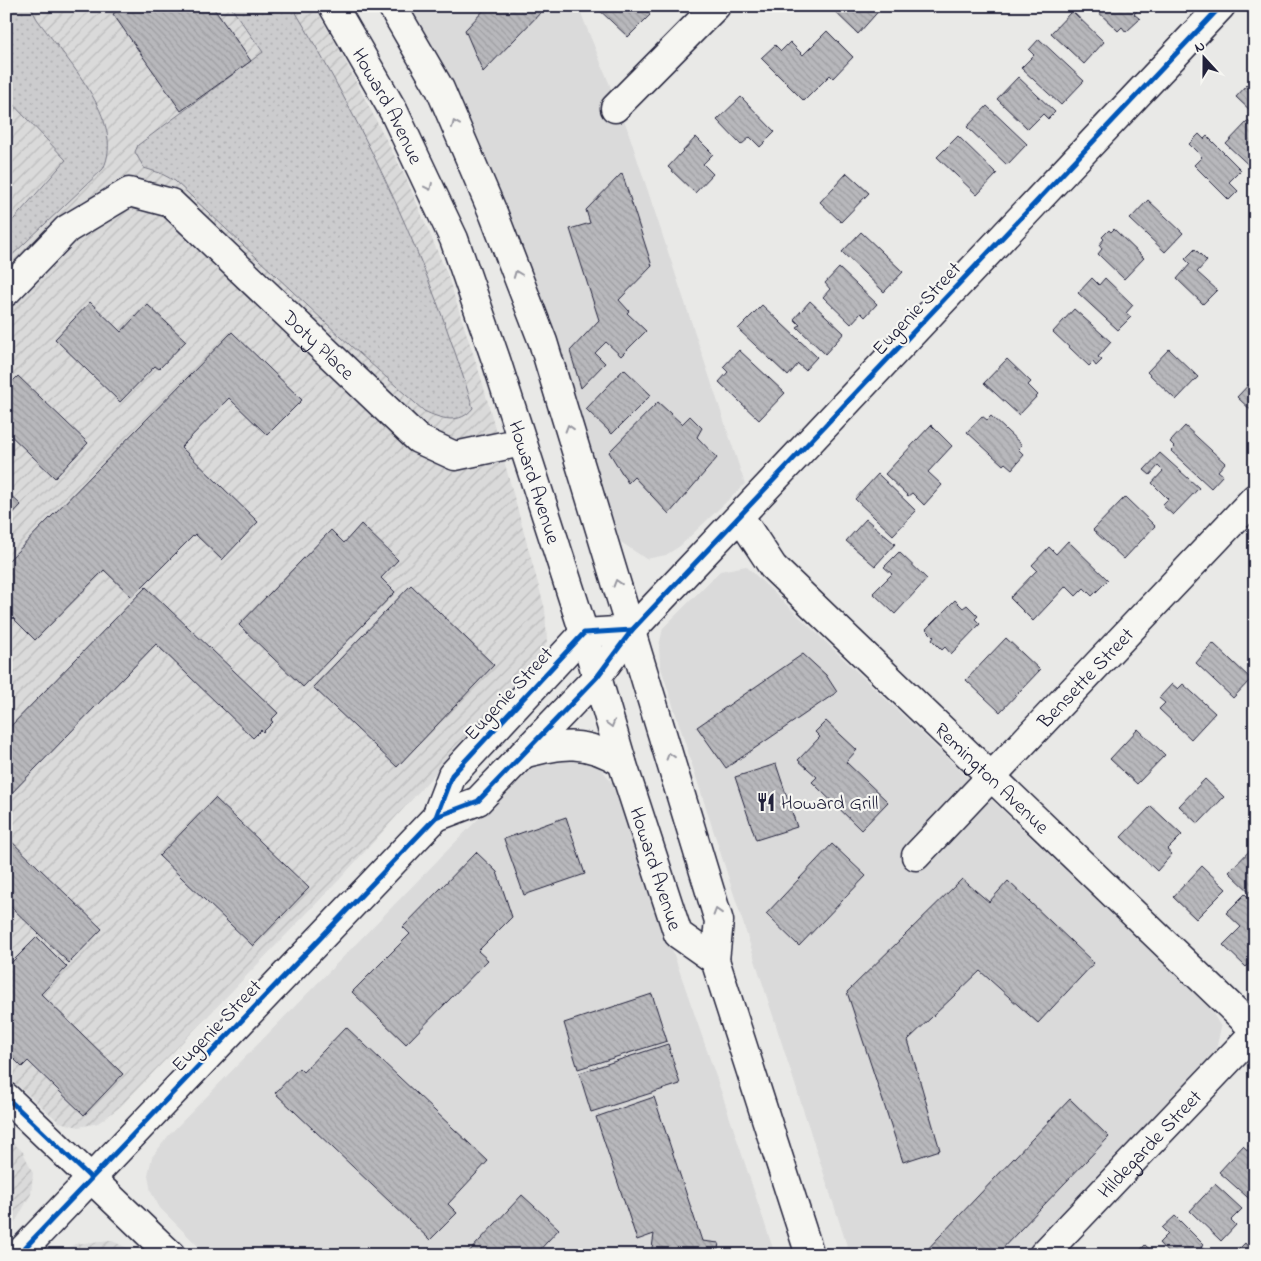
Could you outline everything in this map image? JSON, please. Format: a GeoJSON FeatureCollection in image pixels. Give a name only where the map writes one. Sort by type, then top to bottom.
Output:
{"type":"FeatureCollection","features":[{"type":"Feature","properties":{"kind":"street","name":"Howard Avenue"},"geometry":{"type":"LineString","coordinates":[[333,6],[394,112],[454,239],[584,633],[622,762],[678,934],[715,960]]}},
{"type":"Feature","properties":{"kind":"street","name":"Howard Avenue"},"geometry":{"type":"LineString","coordinates":[[392,6],[440,89],[494,215],[543,342],[719,921],[715,960],[810,1255]]}},
{"type":"Feature","properties":{"kind":"street"},"geometry":{"type":"LineString","coordinates":[[615,108],[716,6]]}},
{"type":"Feature","properties":{"kind":"street","name":"Eugenie Street"},"geometry":{"type":"LineString","coordinates":[[436,817],[478,802],[597,677],[632,630],[1221,6]]}},
{"type":"Feature","properties":{"kind":"street","name":"Doty Place"},"geometry":{"type":"LineString","coordinates":[[6,292],[67,229],[129,192],[171,203],[418,439],[455,456],[522,442]]}},
{"type":"Feature","properties":{"kind":"street","name":"Bensette Street"},"geometry":{"type":"LineString","coordinates":[[916,856],[1255,498]]}},
{"type":"Feature","properties":{"kind":"street","name":"Remington Avenue"},"geometry":{"type":"LineString","coordinates":[[740,516],[773,567],[1255,1031]]}},
{"type":"Feature","properties":{"kind":"street"},"geometry":{"type":"LineString","coordinates":[[584,633],[632,630]]}},
{"type":"Feature","properties":{"kind":"street","name":"Eugenie Street"},"geometry":{"type":"LineString","coordinates":[[18,1255],[436,817],[452,775],[584,633]]}},
{"type":"Feature","properties":{"kind":"street"},"geometry":{"type":"LineString","coordinates":[[522,754],[560,744],[601,750],[622,762]]}},
{"type":"Feature","properties":{"kind":"street","name":"Hildegarde Street"},"geometry":{"type":"LineString","coordinates":[[1043,1255],[1255,1031]]}},
{"type":"Feature","properties":{"kind":"street"},"geometry":{"type":"LineString","coordinates":[[6,1097],[171,1255]]}},
{"type":"Feature","properties":{"kind":"shaded area"},"geometry":{"type":"Polygon","coordinates":[[[6,6],[314,6],[338,47],[406,178],[447,274],[482,381],[545,609],[547,641],[538,666],[451,756],[339,880],[120,1107],[98,1123],[79,1127],[59,1122],[6,1075],[6,6]]]}},
{"type":"Feature","properties":{"kind":"shaded area"},"geometry":{"type":"Polygon","coordinates":[[[6,6],[30,6],[37,19],[89,90],[100,110],[107,131],[108,150],[103,169],[6,261],[6,228],[66,160],[6,97],[6,6]]]}},
{"type":"Feature","properties":{"kind":"shaded area"},"geometry":{"type":"Polygon","coordinates":[[[230,6],[292,6],[320,54],[395,201],[437,303],[473,408],[462,417],[450,419],[424,411],[341,337],[175,181],[160,173],[144,168],[135,152],[138,145],[263,52],[230,6]]]}},
{"type":"Feature","properties":{"kind":"shaded area"},"geometry":{"type":"Polygon","coordinates":[[[405,6],[578,6],[626,125],[745,484],[680,546],[666,555],[646,559],[621,542],[511,227],[405,6]]]}},
{"type":"Feature","properties":{"kind":"shaded area"},"geometry":{"type":"Polygon","coordinates":[[[746,566],[1209,1007],[1221,1027],[1216,1050],[1022,1255],[850,1255],[660,665],[659,646],[663,628],[720,571],[746,566]]]}},
{"type":"Feature","properties":{"kind":"shaded area"},"geometry":{"type":"Polygon","coordinates":[[[560,756],[581,757],[601,768],[617,790],[722,1094],[775,1255],[207,1255],[160,1208],[151,1192],[148,1175],[152,1157],[169,1135],[530,766],[560,756]]]}},
{"type":"Feature","properties":{"kind":"shaded area"},"geometry":{"type":"Polygon","coordinates":[[[6,1136],[23,1152],[33,1173],[31,1194],[17,1219],[6,1231],[6,1136]]]}},
{"type":"Feature","properties":{"kind":"shaded area"},"geometry":{"type":"Polygon","coordinates":[[[110,1240],[142,1255],[58,1255],[75,1244],[110,1240]]]}},
{"type":"Feature","properties":{"kind":"building"},"geometry":{"type":"Polygon","coordinates":[[[124,6],[212,6],[251,61],[181,111],[113,14],[124,6]]]}},
{"type":"Feature","properties":{"kind":"building"},"geometry":{"type":"Polygon","coordinates":[[[488,6],[547,6],[483,72],[465,30],[488,6]]]}},
{"type":"Feature","properties":{"kind":"building"},"geometry":{"type":"Polygon","coordinates":[[[595,6],[641,6],[650,15],[628,37],[595,6]]]}},
{"type":"Feature","properties":{"kind":"building"},"geometry":{"type":"Polygon","coordinates":[[[829,6],[883,6],[858,34],[829,6]]]}},
{"type":"Feature","properties":{"kind":"building"},"geometry":{"type":"Polygon","coordinates":[[[1092,6],[1136,6],[1139,9],[1134,14],[1140,19],[1126,32],[1122,27],[1118,31],[1092,6]]]}},
{"type":"Feature","properties":{"kind":"building"},"geometry":{"type":"Polygon","coordinates":[[[1072,11],[1104,42],[1084,64],[1051,33],[1072,11]]]}},
{"type":"Feature","properties":{"kind":"building"},"geometry":{"type":"Polygon","coordinates":[[[827,31],[853,57],[833,78],[830,75],[804,101],[761,58],[775,45],[781,51],[790,42],[803,55],[827,31]]]}},
{"type":"Feature","properties":{"kind":"building"},"geometry":{"type":"Polygon","coordinates":[[[1039,39],[1084,81],[1061,105],[1021,68],[1034,55],[1029,50],[1039,39]]]}},
{"type":"Feature","properties":{"kind":"building"},"geometry":{"type":"Polygon","coordinates":[[[1018,77],[1055,112],[1048,119],[1043,114],[1028,129],[997,99],[1018,77]]]}},
{"type":"Feature","properties":{"kind":"building"},"geometry":{"type":"Polygon","coordinates":[[[1247,85],[1255,92],[1255,115],[1236,97],[1247,85]]]}},
{"type":"Feature","properties":{"kind":"building"},"geometry":{"type":"Polygon","coordinates":[[[741,97],[775,132],[760,147],[750,137],[741,145],[717,120],[741,97]]]}},
{"type":"Feature","properties":{"kind":"building"},"geometry":{"type":"Polygon","coordinates":[[[987,106],[1027,144],[1007,165],[967,127],[987,106]]]}},
{"type":"Feature","properties":{"kind":"building"},"geometry":{"type":"Polygon","coordinates":[[[1248,121],[1255,127],[1255,171],[1226,144],[1248,121]]]}},
{"type":"Feature","properties":{"kind":"building"},"geometry":{"type":"Polygon","coordinates":[[[1199,134],[1204,139],[1207,136],[1241,170],[1229,182],[1238,191],[1229,200],[1194,165],[1202,157],[1189,144],[1199,134]]]}},
{"type":"Feature","properties":{"kind":"building"},"geometry":{"type":"Polygon","coordinates":[[[958,136],[997,174],[977,195],[937,157],[958,136]]]}},
{"type":"Feature","properties":{"kind":"building"},"geometry":{"type":"Polygon","coordinates":[[[696,137],[713,154],[703,164],[713,174],[695,193],[668,167],[696,137]]]}},
{"type":"Feature","properties":{"kind":"building"},"geometry":{"type":"Polygon","coordinates":[[[622,173],[652,266],[619,300],[629,311],[627,313],[646,331],[621,356],[606,342],[595,353],[605,363],[581,388],[570,351],[599,320],[570,229],[590,223],[586,210],[622,173]]]}},
{"type":"Feature","properties":{"kind":"building"},"geometry":{"type":"Polygon","coordinates":[[[847,173],[869,193],[841,222],[820,202],[847,173]]]}},
{"type":"Feature","properties":{"kind":"building"},"geometry":{"type":"Polygon","coordinates":[[[1148,200],[1183,233],[1165,252],[1130,219],[1148,200]]]}},
{"type":"Feature","properties":{"kind":"building"},"geometry":{"type":"Polygon","coordinates":[[[1114,229],[1144,258],[1124,279],[1098,254],[1102,249],[1099,245],[1104,239],[1102,237],[1109,230],[1111,232],[1114,229]]]}},
{"type":"Feature","properties":{"kind":"building"},"geometry":{"type":"Polygon","coordinates":[[[861,232],[903,272],[884,292],[842,252],[861,232]]]}},
{"type":"Feature","properties":{"kind":"building"},"geometry":{"type":"Polygon","coordinates":[[[1195,249],[1207,261],[1197,272],[1217,290],[1203,304],[1177,279],[1190,264],[1185,259],[1195,249]]]}},
{"type":"Feature","properties":{"kind":"building"},"geometry":{"type":"Polygon","coordinates":[[[839,268],[877,304],[865,317],[861,313],[851,324],[823,297],[830,289],[825,283],[839,268]]]}},
{"type":"Feature","properties":{"kind":"building"},"geometry":{"type":"Polygon","coordinates":[[[1092,278],[1099,285],[1105,278],[1133,305],[1126,313],[1131,317],[1118,330],[1078,293],[1092,278]]]}},
{"type":"Feature","properties":{"kind":"building"},"geometry":{"type":"Polygon","coordinates":[[[810,301],[844,333],[825,354],[797,327],[800,325],[794,319],[810,301]]]}},
{"type":"Feature","properties":{"kind":"building"},"geometry":{"type":"Polygon","coordinates":[[[90,302],[121,332],[147,304],[186,341],[159,369],[155,366],[120,402],[55,339],[90,302]]]}},
{"type":"Feature","properties":{"kind":"building"},"geometry":{"type":"Polygon","coordinates":[[[762,305],[817,357],[805,370],[798,364],[788,376],[738,329],[762,305]]]}},
{"type":"Feature","properties":{"kind":"building"},"geometry":{"type":"Polygon","coordinates":[[[1074,309],[1111,342],[1098,357],[1102,360],[1096,366],[1093,362],[1089,366],[1053,332],[1074,309]]]}},
{"type":"Feature","properties":{"kind":"building"},"geometry":{"type":"Polygon","coordinates":[[[232,332],[302,400],[267,435],[229,398],[181,447],[258,522],[222,560],[195,534],[132,597],[104,570],[35,640],[6,611],[6,563],[232,332]]]}},
{"type":"Feature","properties":{"kind":"building"},"geometry":{"type":"Polygon","coordinates":[[[1169,349],[1198,377],[1176,400],[1147,372],[1169,349]]]}},
{"type":"Feature","properties":{"kind":"building"},"geometry":{"type":"Polygon","coordinates":[[[739,350],[785,393],[759,420],[719,382],[728,372],[723,367],[739,350]]]}},
{"type":"Feature","properties":{"kind":"building"},"geometry":{"type":"Polygon","coordinates":[[[1007,359],[1031,382],[1028,385],[1038,395],[1019,415],[984,383],[1007,359]]]}},
{"type":"Feature","properties":{"kind":"building"},"geometry":{"type":"Polygon","coordinates":[[[624,369],[651,395],[612,434],[586,409],[624,369]]]}},
{"type":"Feature","properties":{"kind":"building"},"geometry":{"type":"Polygon","coordinates":[[[18,376],[88,443],[55,478],[6,431],[6,388],[18,376]]]}},
{"type":"Feature","properties":{"kind":"building"},"geometry":{"type":"Polygon","coordinates":[[[1255,378],[1255,414],[1237,397],[1255,378]]]}},
{"type":"Feature","properties":{"kind":"building"},"geometry":{"type":"Polygon","coordinates":[[[658,402],[682,424],[690,416],[702,428],[697,437],[717,458],[669,514],[634,477],[628,483],[609,452],[658,402]]]}},
{"type":"Feature","properties":{"kind":"building"},"geometry":{"type":"Polygon","coordinates":[[[982,416],[987,420],[991,416],[1022,445],[1018,449],[1024,455],[1012,469],[1005,463],[1003,465],[967,432],[982,416]]]}},
{"type":"Feature","properties":{"kind":"building"},"geometry":{"type":"Polygon","coordinates":[[[931,425],[952,446],[928,472],[942,485],[924,505],[912,493],[908,496],[885,474],[931,425]]]}},
{"type":"Feature","properties":{"kind":"building"},"geometry":{"type":"Polygon","coordinates":[[[1185,426],[1225,463],[1218,471],[1223,475],[1211,488],[1171,451],[1175,447],[1170,442],[1185,426]]]}},
{"type":"Feature","properties":{"kind":"building"},"geometry":{"type":"Polygon","coordinates":[[[1160,453],[1199,488],[1173,515],[1162,505],[1168,499],[1152,483],[1163,471],[1158,466],[1150,475],[1144,470],[1160,453]]]}},
{"type":"Feature","properties":{"kind":"building"},"geometry":{"type":"Polygon","coordinates":[[[878,474],[916,511],[893,535],[855,499],[878,474]]]}},
{"type":"Feature","properties":{"kind":"building"},"geometry":{"type":"Polygon","coordinates":[[[6,491],[21,505],[6,521],[6,491]]]}},
{"type":"Feature","properties":{"kind":"building"},"geometry":{"type":"Polygon","coordinates":[[[1125,497],[1155,526],[1124,559],[1093,530],[1125,497]]]}},
{"type":"Feature","properties":{"kind":"building"},"geometry":{"type":"Polygon","coordinates":[[[866,519],[895,544],[875,566],[846,541],[866,519]]]}},
{"type":"Feature","properties":{"kind":"building"},"geometry":{"type":"Polygon","coordinates":[[[361,524],[398,560],[381,578],[395,592],[303,687],[239,625],[331,530],[344,543],[361,524]]]}},
{"type":"Feature","properties":{"kind":"building"},"geometry":{"type":"Polygon","coordinates":[[[1068,541],[1108,580],[1092,596],[1084,588],[1076,596],[1066,586],[1033,621],[1010,598],[1037,570],[1032,565],[1049,547],[1056,554],[1068,541]]]}},
{"type":"Feature","properties":{"kind":"building"},"geometry":{"type":"Polygon","coordinates":[[[899,552],[927,579],[895,614],[873,593],[892,574],[884,567],[899,552]]]}},
{"type":"Feature","properties":{"kind":"building"},"geometry":{"type":"Polygon","coordinates":[[[411,585],[494,665],[397,767],[313,687],[411,585]]]}},
{"type":"Feature","properties":{"kind":"building"},"geometry":{"type":"Polygon","coordinates":[[[146,587],[278,713],[271,720],[273,722],[263,732],[261,730],[253,738],[156,644],[6,799],[6,731],[146,587]]]}},
{"type":"Feature","properties":{"kind":"building"},"geometry":{"type":"Polygon","coordinates":[[[955,600],[963,608],[967,605],[978,616],[975,619],[980,624],[951,654],[945,647],[942,650],[932,640],[934,637],[926,629],[955,600]]]}},
{"type":"Feature","properties":{"kind":"building"},"geometry":{"type":"Polygon","coordinates":[[[1006,638],[1040,670],[1000,712],[966,680],[1006,638]]]}},
{"type":"Feature","properties":{"kind":"building"},"geometry":{"type":"Polygon","coordinates":[[[1213,643],[1251,679],[1233,698],[1196,663],[1213,643]]]}},
{"type":"Feature","properties":{"kind":"building"},"geometry":{"type":"Polygon","coordinates":[[[803,654],[826,675],[837,692],[726,768],[697,727],[803,654]]]}},
{"type":"Feature","properties":{"kind":"building"},"geometry":{"type":"Polygon","coordinates":[[[1172,684],[1178,689],[1183,684],[1215,713],[1191,739],[1159,709],[1165,703],[1159,698],[1172,684]]]}},
{"type":"Feature","properties":{"kind":"building"},"geometry":{"type":"Polygon","coordinates":[[[826,721],[857,750],[846,762],[888,802],[861,830],[812,782],[817,777],[798,760],[820,737],[815,732],[826,721]]]}},
{"type":"Feature","properties":{"kind":"building"},"geometry":{"type":"Polygon","coordinates":[[[1138,729],[1165,755],[1137,784],[1110,759],[1138,729]]]}},
{"type":"Feature","properties":{"kind":"building","name":"Howard Grill"},"geometry":{"type":"Polygon","coordinates":[[[776,764],[797,827],[756,840],[735,777],[776,764]]]}},
{"type":"Feature","properties":{"kind":"building"},"geometry":{"type":"Polygon","coordinates":[[[1205,779],[1224,797],[1198,824],[1179,806],[1205,779]]]}},
{"type":"Feature","properties":{"kind":"building"},"geometry":{"type":"Polygon","coordinates":[[[215,798],[309,888],[253,946],[159,856],[215,798]]]}},
{"type":"Feature","properties":{"kind":"building"},"geometry":{"type":"Polygon","coordinates":[[[1151,806],[1182,835],[1167,850],[1172,854],[1157,871],[1121,837],[1151,806]]]}},
{"type":"Feature","properties":{"kind":"building"},"geometry":{"type":"Polygon","coordinates":[[[566,817],[585,874],[524,895],[504,839],[566,817]]]}},
{"type":"Feature","properties":{"kind":"building"},"geometry":{"type":"Polygon","coordinates":[[[6,836],[102,929],[69,963],[6,902],[6,836]]]}},
{"type":"Feature","properties":{"kind":"building"},"geometry":{"type":"Polygon","coordinates":[[[832,844],[866,876],[799,946],[766,914],[832,844]]]}},
{"type":"Feature","properties":{"kind":"building"},"geometry":{"type":"Polygon","coordinates":[[[1255,845],[1255,897],[1229,872],[1255,845]]]}},
{"type":"Feature","properties":{"kind":"building"},"geometry":{"type":"Polygon","coordinates":[[[476,852],[497,872],[512,917],[478,951],[488,960],[406,1044],[352,992],[410,934],[403,927],[476,852]]]}},
{"type":"Feature","properties":{"kind":"building"},"geometry":{"type":"Polygon","coordinates":[[[1202,866],[1226,889],[1196,919],[1173,897],[1202,866]]]}},
{"type":"Feature","properties":{"kind":"building"},"geometry":{"type":"Polygon","coordinates":[[[962,879],[989,902],[1008,881],[1094,963],[1038,1023],[980,971],[908,1040],[940,1150],[903,1162],[847,992],[962,879]]]}},
{"type":"Feature","properties":{"kind":"building"},"geometry":{"type":"Polygon","coordinates":[[[1245,894],[1255,904],[1255,958],[1246,967],[1223,945],[1241,927],[1226,913],[1245,894]]]}},
{"type":"Feature","properties":{"kind":"building"},"geometry":{"type":"Polygon","coordinates":[[[37,937],[67,967],[41,994],[123,1074],[84,1115],[28,1061],[22,1067],[6,1051],[6,968],[37,937]]]}},
{"type":"Feature","properties":{"kind":"building"},"geometry":{"type":"Polygon","coordinates":[[[652,994],[667,1041],[578,1069],[564,1023],[652,994]]]}},
{"type":"Feature","properties":{"kind":"building"},"geometry":{"type":"Polygon","coordinates":[[[346,1027],[488,1161],[448,1204],[457,1213],[430,1240],[275,1093],[299,1068],[303,1072],[346,1027]]]}},
{"type":"Feature","properties":{"kind":"building"},"geometry":{"type":"Polygon","coordinates":[[[668,1044],[680,1084],[591,1112],[579,1073],[668,1044]]]}},
{"type":"Feature","properties":{"kind":"building"},"geometry":{"type":"Polygon","coordinates":[[[654,1097],[702,1241],[719,1243],[717,1255],[651,1255],[654,1234],[637,1240],[596,1117],[654,1097]]]}},
{"type":"Feature","properties":{"kind":"building"},"geometry":{"type":"Polygon","coordinates":[[[1070,1099],[1109,1137],[996,1255],[922,1255],[1070,1099]]]}},
{"type":"Feature","properties":{"kind":"building"},"geometry":{"type":"Polygon","coordinates":[[[1255,1129],[1255,1152],[1248,1146],[1253,1141],[1248,1136],[1255,1129]]]}},
{"type":"Feature","properties":{"kind":"building"},"geometry":{"type":"Polygon","coordinates":[[[1243,1146],[1255,1157],[1255,1204],[1219,1172],[1243,1146]]]}},
{"type":"Feature","properties":{"kind":"building"},"geometry":{"type":"Polygon","coordinates":[[[1215,1184],[1242,1209],[1231,1220],[1236,1225],[1221,1241],[1190,1211],[1215,1184]]]}},
{"type":"Feature","properties":{"kind":"building"},"geometry":{"type":"Polygon","coordinates":[[[522,1195],[559,1229],[535,1255],[466,1255],[522,1195]]]}},
{"type":"Feature","properties":{"kind":"building"},"geometry":{"type":"Polygon","coordinates":[[[1175,1216],[1203,1244],[1201,1247],[1207,1252],[1204,1255],[1170,1255],[1159,1243],[1168,1234],[1162,1228],[1175,1216]]]}},
{"type":"Feature","properties":{"kind":"building"},"geometry":{"type":"Polygon","coordinates":[[[1245,1243],[1255,1255],[1233,1255],[1245,1243]]]}},
{"type":"Feature","properties":{"kind":"building"},"geometry":{"type":"Polygon","coordinates":[[[1145,1245],[1156,1255],[1136,1255],[1145,1245]]]}},
{"type":"Feature","properties":{"kind":"cycle path"},"geometry":{"type":"LineString","coordinates":[[436,817],[478,801],[597,677],[632,630],[1221,6]]}},
{"type":"Feature","properties":{"kind":"cycle path"},"geometry":{"type":"LineString","coordinates":[[18,1255],[436,817],[452,775],[584,633],[632,630]]}},
{"type":"Feature","properties":{"kind":"cycle path"},"geometry":{"type":"LineString","coordinates":[[6,1097],[91,1178]]}},
{"type":"Feature","properties":{"kind":"place","name":"Howard Grill"},"geometry":{"type":"Point","coordinates":[766,802]}}]}
